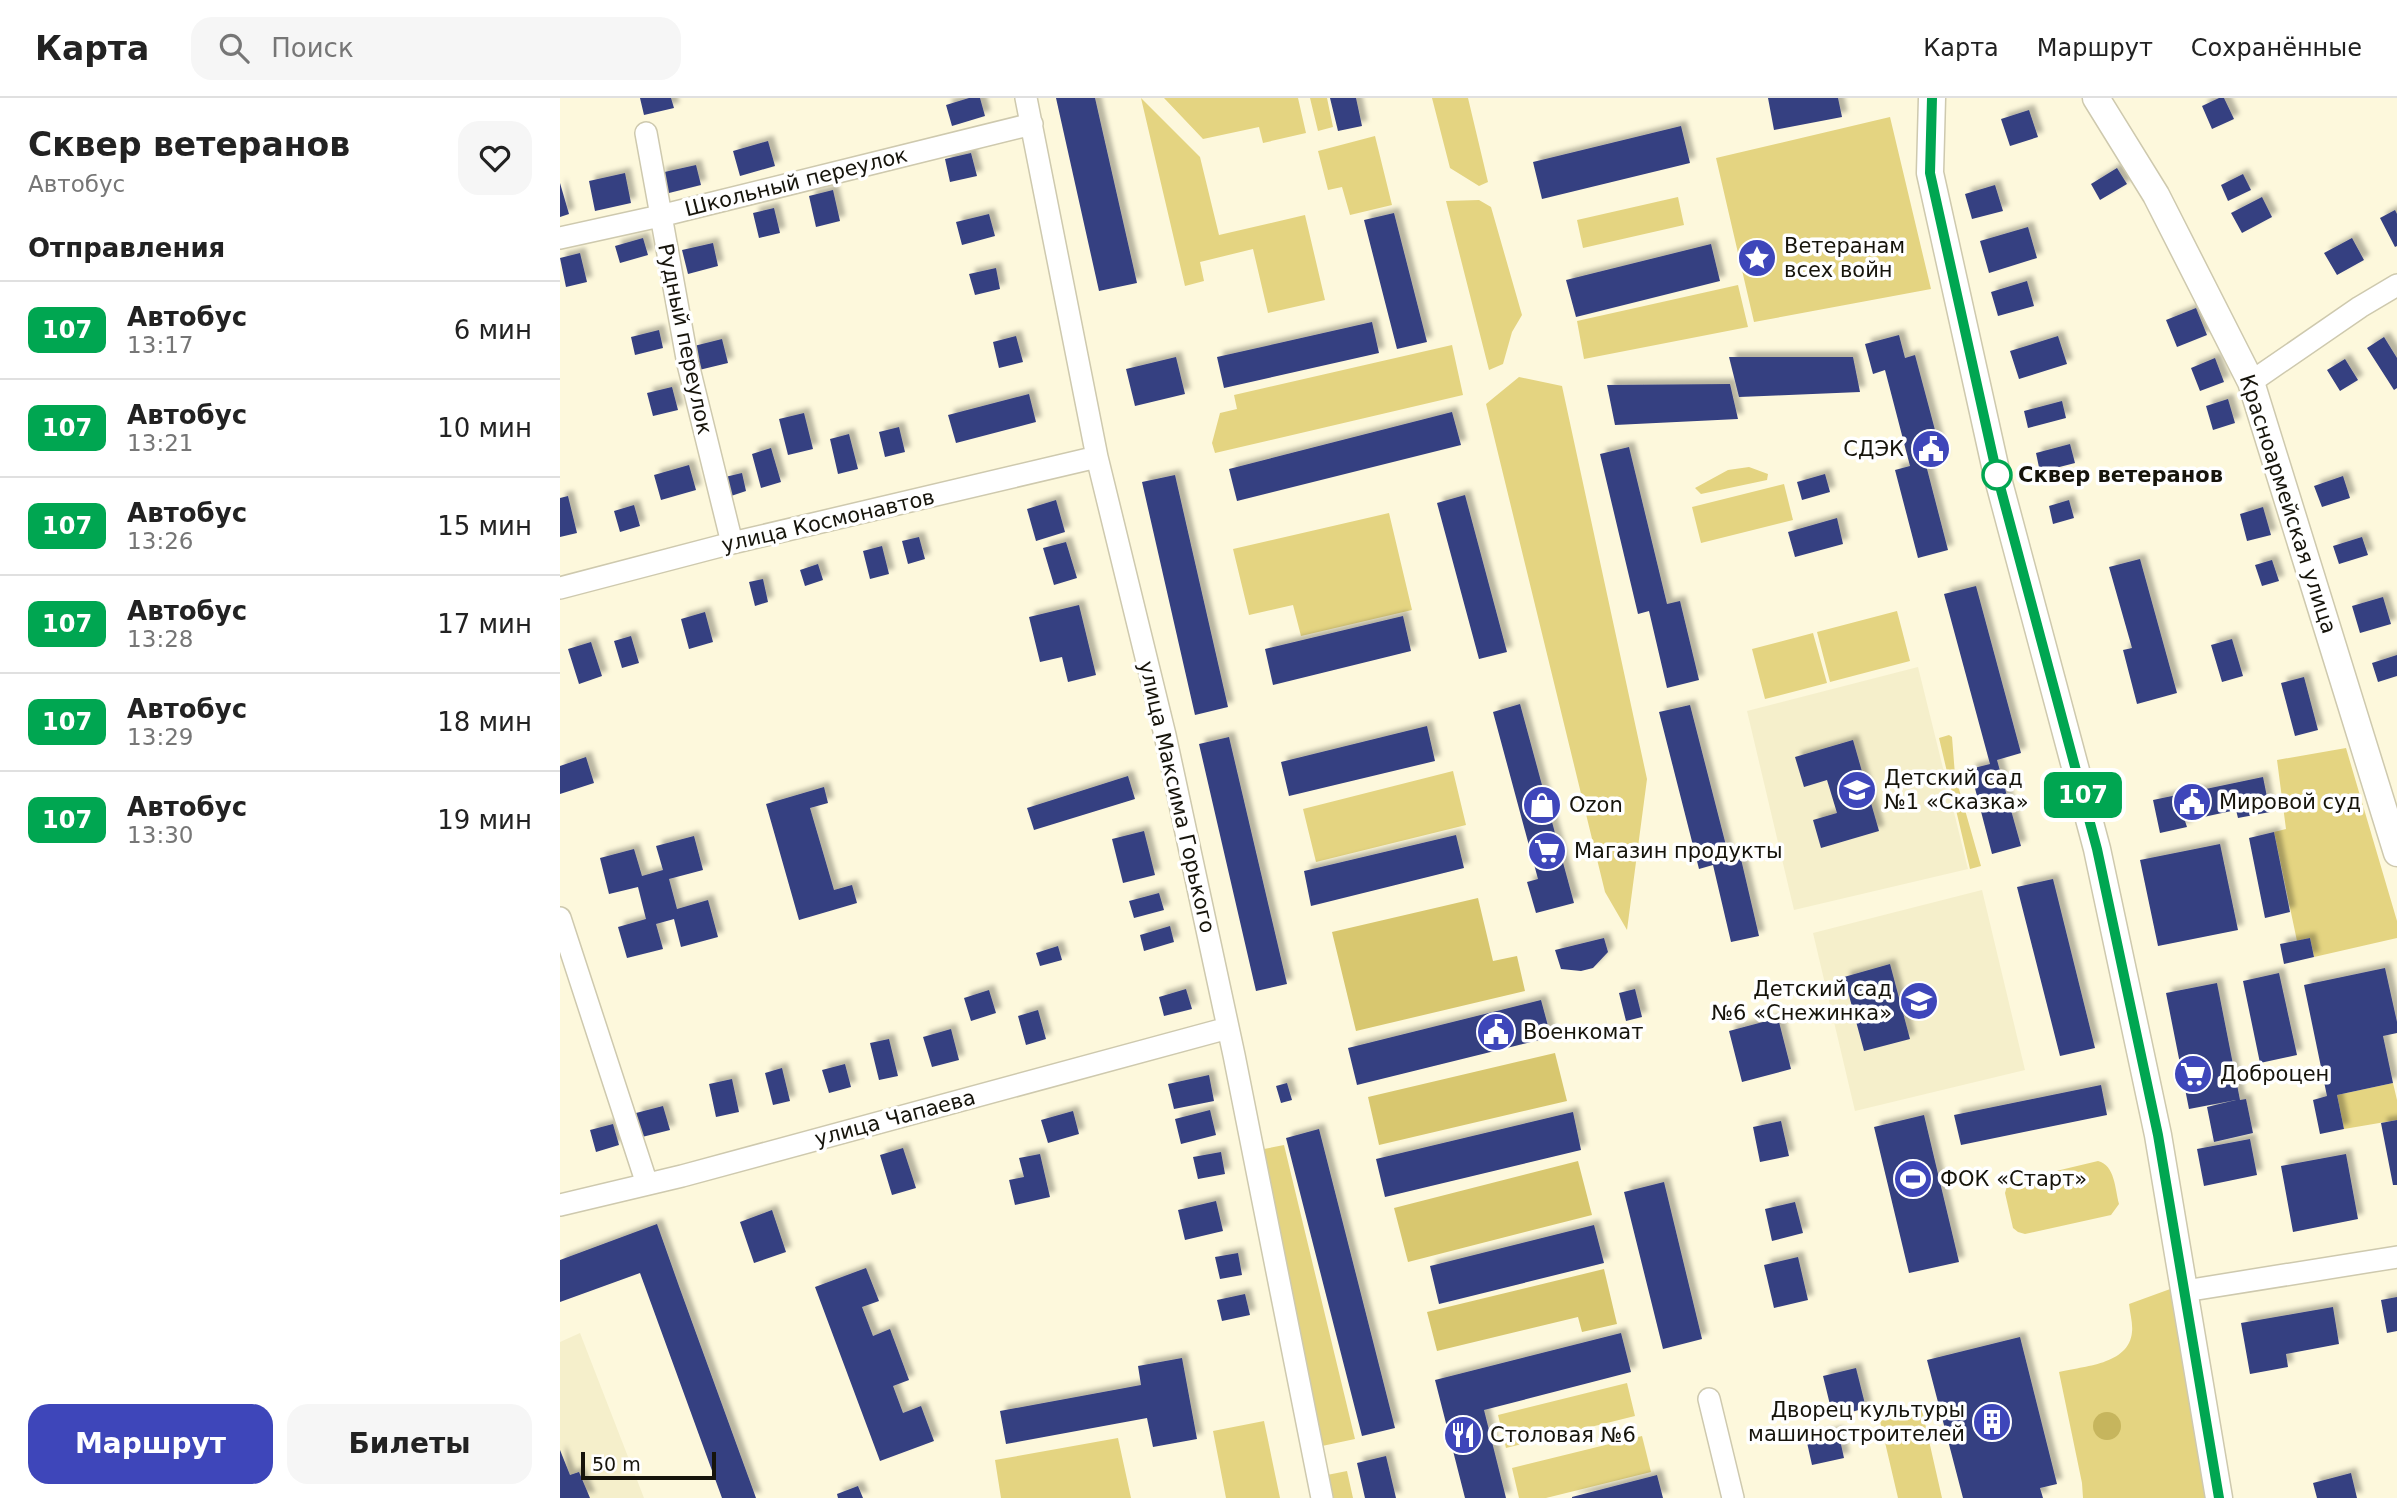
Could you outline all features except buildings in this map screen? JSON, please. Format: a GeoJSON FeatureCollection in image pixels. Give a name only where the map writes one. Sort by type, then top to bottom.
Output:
{"type":"FeatureCollection","features":[{"type":"Feature","properties":{"kind":"main road"},"geometry":{"type":"LineString","coordinates":[[1932,98],[1932,186],[1997,475],[2097,849],[2142,1057],[2185,1291],[2219,1498]]}},
{"type":"Feature","properties":{"kind":"main road","name":"Красноармейская улица"},"geometry":{"type":"LineString","coordinates":[[2096,98],[2156,195],[2251,382],[2392,817],[2397,853]]}},
{"type":"Feature","properties":{"kind":"street","name":"улица Максима Горького"},"geometry":{"type":"LineString","coordinates":[[1026,98],[1097,457],[1165,735],[1228,1028],[1322,1498]]}},
{"type":"Feature","properties":{"kind":"street","name":"Школьный переулок"},"geometry":{"type":"LineString","coordinates":[[560,238],[1032,124]]}},
{"type":"Feature","properties":{"kind":"street","name":"Рудный переулок"},"geometry":{"type":"LineString","coordinates":[[646,132],[688,364],[732,543]]}},
{"type":"Feature","properties":{"kind":"street"},"geometry":{"type":"LineString","coordinates":[[2251,382],[2360,307],[2397,285]]}},
{"type":"Feature","properties":{"kind":"street","name":"улица Космонавтов"},"geometry":{"type":"LineString","coordinates":[[560,588],[732,543],[1097,457]]}},
{"type":"Feature","properties":{"kind":"street"},"geometry":{"type":"LineString","coordinates":[[560,918],[647,1185]]}},
{"type":"Feature","properties":{"kind":"street","name":"улица Чапаева"},"geometry":{"type":"LineString","coordinates":[[560,1205],[647,1185],[1228,1028]]}},
{"type":"Feature","properties":{"kind":"street"},"geometry":{"type":"LineString","coordinates":[[2185,1291],[2397,1257]]}},
{"type":"Feature","properties":{"kind":"street"},"geometry":{"type":"LineString","coordinates":[[1709,1399],[1733,1498]]}},
{"type":"Feature","properties":{"kind":"shaded area"},"geometry":{"type":"Polygon","coordinates":[[[1141,98],[1200,157],[1219,235],[1305,215],[1325,300],[1268,313],[1253,249],[1200,262],[1204,281],[1185,286],[1141,98]]]}},
{"type":"Feature","properties":{"kind":"shaded area"},"geometry":{"type":"Polygon","coordinates":[[[1164,98],[1298,98],[1306,133],[1263,143],[1259,127],[1203,139],[1164,98]]]}},
{"type":"Feature","properties":{"kind":"shaded area"},"geometry":{"type":"Polygon","coordinates":[[[1310,98],[1327,98],[1333,127],[1318,131],[1310,98]]]}},
{"type":"Feature","properties":{"kind":"shaded area"},"geometry":{"type":"Polygon","coordinates":[[[1432,98],[1468,98],[1488,182],[1479,186],[1450,168],[1432,98]]]}},
{"type":"Feature","properties":{"kind":"shaded area"},"geometry":{"type":"Polygon","coordinates":[[[1890,117],[1931,289],[1754,322],[1716,158],[1890,117]]]}},
{"type":"Feature","properties":{"kind":"shaded area"},"geometry":{"type":"Polygon","coordinates":[[[1375,136],[1392,205],[1350,215],[1342,187],[1328,190],[1318,151],[1375,136]]]}},
{"type":"Feature","properties":{"kind":"shaded area"},"geometry":{"type":"Polygon","coordinates":[[[1678,197],[1684,225],[1583,248],[1577,220],[1678,197]]]}},
{"type":"Feature","properties":{"kind":"shaded area"},"geometry":{"type":"Polygon","coordinates":[[[1479,200],[1491,207],[1522,315],[1512,332],[1503,364],[1489,370],[1446,201],[1479,200]]]}},
{"type":"Feature","properties":{"kind":"shaded area"},"geometry":{"type":"Polygon","coordinates":[[[1738,285],[1748,327],[1584,359],[1577,321],[1738,285]]]}},
{"type":"Feature","properties":{"kind":"shaded area"},"geometry":{"type":"Polygon","coordinates":[[[1452,345],[1463,395],[1215,453],[1212,443],[1220,413],[1237,409],[1234,395],[1452,345]]]}},
{"type":"Feature","properties":{"kind":"shaded area"},"geometry":{"type":"Polygon","coordinates":[[[1519,377],[1562,386],[1647,779],[1627,930],[1605,892],[1486,404],[1519,377]]]}},
{"type":"Feature","properties":{"kind":"shaded area"},"geometry":{"type":"Polygon","coordinates":[[[1749,467],[1768,474],[1767,480],[1701,494],[1695,488],[1728,470],[1749,467]]]}},
{"type":"Feature","properties":{"kind":"shaded area"},"geometry":{"type":"Polygon","coordinates":[[[1784,484],[1793,520],[1701,543],[1692,507],[1784,484]]]}},
{"type":"Feature","properties":{"kind":"shaded area"},"geometry":{"type":"Polygon","coordinates":[[[1389,513],[1412,610],[1301,636],[1293,605],[1249,615],[1233,549],[1389,513]]]}},
{"type":"Feature","properties":{"kind":"shaded area"},"geometry":{"type":"Polygon","coordinates":[[[1897,611],[1910,661],[1830,682],[1817,632],[1897,611]]]}},
{"type":"Feature","properties":{"kind":"shaded area"},"geometry":{"type":"Polygon","coordinates":[[[1813,633],[1827,683],[1765,699],[1752,649],[1813,633]]]}},
{"type":"Feature","properties":{"kind":"shaded area","name":"Детский сад №1 «Сказка»"},"geometry":{"type":"Polygon","coordinates":[[[1918,667],[1968,869],[1794,910],[1747,711],[1918,667]]]}},
{"type":"Feature","properties":{"kind":"shaded area"},"geometry":{"type":"Polygon","coordinates":[[[1949,735],[1952,737],[1955,775],[1981,866],[1970,869],[1939,738],[1949,735]]]}},
{"type":"Feature","properties":{"kind":"shaded area"},"geometry":{"type":"Polygon","coordinates":[[[2346,748],[2397,921],[2397,938],[2314,957],[2310,938],[2297,941],[2274,832],[2286,829],[2277,760],[2346,748]]]}},
{"type":"Feature","properties":{"kind":"shaded area"},"geometry":{"type":"Polygon","coordinates":[[[1453,771],[1466,825],[1316,862],[1303,809],[1453,771]]]}},
{"type":"Feature","properties":{"kind":"shaded area","name":"Детский сад №6 «Снежинка»"},"geometry":{"type":"Polygon","coordinates":[[[1982,890],[2025,1070],[1855,1111],[1813,933],[1982,890]]]}},
{"type":"Feature","properties":{"kind":"shaded area"},"geometry":{"type":"Polygon","coordinates":[[[1478,898],[1493,961],[1517,956],[1525,991],[1356,1031],[1332,932],[1478,898]]]}},
{"type":"Feature","properties":{"kind":"shaded area"},"geometry":{"type":"Polygon","coordinates":[[[1555,1053],[1567,1101],[1379,1145],[1368,1097],[1555,1053]]]}},
{"type":"Feature","properties":{"kind":"shaded area"},"geometry":{"type":"Polygon","coordinates":[[[2393,1083],[2397,1100],[2397,1120],[2344,1129],[2337,1095],[2393,1083]]]}},
{"type":"Feature","properties":{"kind":"shaded area"},"geometry":{"type":"Polygon","coordinates":[[[1284,1145],[1355,1439],[1322,1446],[1264,1149],[1284,1145]]]}},
{"type":"Feature","properties":{"kind":"shaded area"},"geometry":{"type":"Polygon","coordinates":[[[1578,1161],[1592,1215],[1408,1262],[1394,1208],[1578,1161]]]}},
{"type":"Feature","properties":{"kind":"shaded area"},"geometry":{"type":"Polygon","coordinates":[[[2098,1161],[2108,1167],[2115,1185],[2119,1204],[2111,1215],[2025,1234],[2013,1228],[2005,1193],[2007,1186],[2014,1181],[2098,1161]]]}},
{"type":"Feature","properties":{"kind":"shaded area"},"geometry":{"type":"Polygon","coordinates":[[[1604,1269],[1617,1324],[1582,1332],[1578,1317],[1437,1351],[1427,1312],[1604,1269]]]}},
{"type":"Feature","properties":{"kind":"shaded area"},"geometry":{"type":"Polygon","coordinates":[[[2173,1288],[2209,1498],[2083,1498],[2059,1372],[2114,1358],[2129,1343],[2132,1322],[2129,1304],[2173,1288]]]}},
{"type":"Feature","properties":{"kind":"shaded area"},"geometry":{"type":"Polygon","coordinates":[[[580,1333],[644,1498],[560,1498],[560,1342],[580,1333]]]}},
{"type":"Feature","properties":{"kind":"shaded area"},"geometry":{"type":"Polygon","coordinates":[[[1627,1383],[1635,1416],[1506,1448],[1498,1415],[1627,1383]]]}},
{"type":"Feature","properties":{"kind":"shaded area"},"geometry":{"type":"Polygon","coordinates":[[[1922,1410],[1942,1498],[1898,1498],[1880,1421],[1922,1410]]]}},
{"type":"Feature","properties":{"kind":"shaded area"},"geometry":{"type":"Polygon","coordinates":[[[2107,1412],[2117,1416],[2121,1426],[2117,1436],[2107,1440],[2097,1436],[2093,1426],[2097,1416],[2107,1412]]]}},
{"type":"Feature","properties":{"kind":"shaded area"},"geometry":{"type":"Polygon","coordinates":[[[1264,1421],[1280,1498],[1226,1498],[1213,1431],[1264,1421]]]}},
{"type":"Feature","properties":{"kind":"shaded area"},"geometry":{"type":"Polygon","coordinates":[[[1642,1436],[1651,1472],[1546,1498],[1519,1498],[1512,1468],[1642,1436]]]}},
{"type":"Feature","properties":{"kind":"shaded area"},"geometry":{"type":"Polygon","coordinates":[[[1118,1438],[1131,1498],[1001,1498],[995,1460],[1118,1438]]]}},
{"type":"Feature","properties":{"kind":"shaded area"},"geometry":{"type":"Polygon","coordinates":[[[1347,1471],[1353,1498],[1331,1498],[1327,1475],[1347,1471]]]}},
{"type":"Feature","properties":{"kind":"bus line","name":"107"},"geometry":{"type":"LineString","coordinates":[[1932,98],[1930,173],[1997,475],[2097,849],[2158,1135],[2219,1498]]}},
{"type":"Feature","properties":{"kind":"place","name":"Ветеранам всех войн"},"geometry":{"type":"Point","coordinates":[1757,258]}},
{"type":"Feature","properties":{"kind":"place","name":"СДЭК"},"geometry":{"type":"Point","coordinates":[1931,449]}},
{"type":"Feature","properties":{"kind":"place","name":"Сквер ветеранов"},"geometry":{"type":"Point","coordinates":[1997,475]}},
{"type":"Feature","properties":{"kind":"place","name":"Детский сад №1 «Сказка»"},"geometry":{"type":"Point","coordinates":[1857,790]}},
{"type":"Feature","properties":{"kind":"place","name":"Мировой суд"},"geometry":{"type":"Point","coordinates":[2192,802]}},
{"type":"Feature","properties":{"kind":"place","name":"Ozon"},"geometry":{"type":"Point","coordinates":[1542,805]}},
{"type":"Feature","properties":{"kind":"place","name":"Магазин продукты"},"geometry":{"type":"Point","coordinates":[1547,851]}},
{"type":"Feature","properties":{"kind":"place","name":"Детский сад №6 «Снежинка»"},"geometry":{"type":"Point","coordinates":[1919,1001]}},
{"type":"Feature","properties":{"kind":"place","name":"Военкомат"},"geometry":{"type":"Point","coordinates":[1496,1032]}},
{"type":"Feature","properties":{"kind":"place","name":"Доброцен"},"geometry":{"type":"Point","coordinates":[2193,1074]}},
{"type":"Feature","properties":{"kind":"place","name":"ФОК «Старт»"},"geometry":{"type":"Point","coordinates":[1913,1179]}},
{"type":"Feature","properties":{"kind":"place","name":"Дворец культуры машиностроителей"},"geometry":{"type":"Point","coordinates":[1992,1422]}},
{"type":"Feature","properties":{"kind":"place","name":"Столовая №6"},"geometry":{"type":"Point","coordinates":[1463,1435]}}]}
